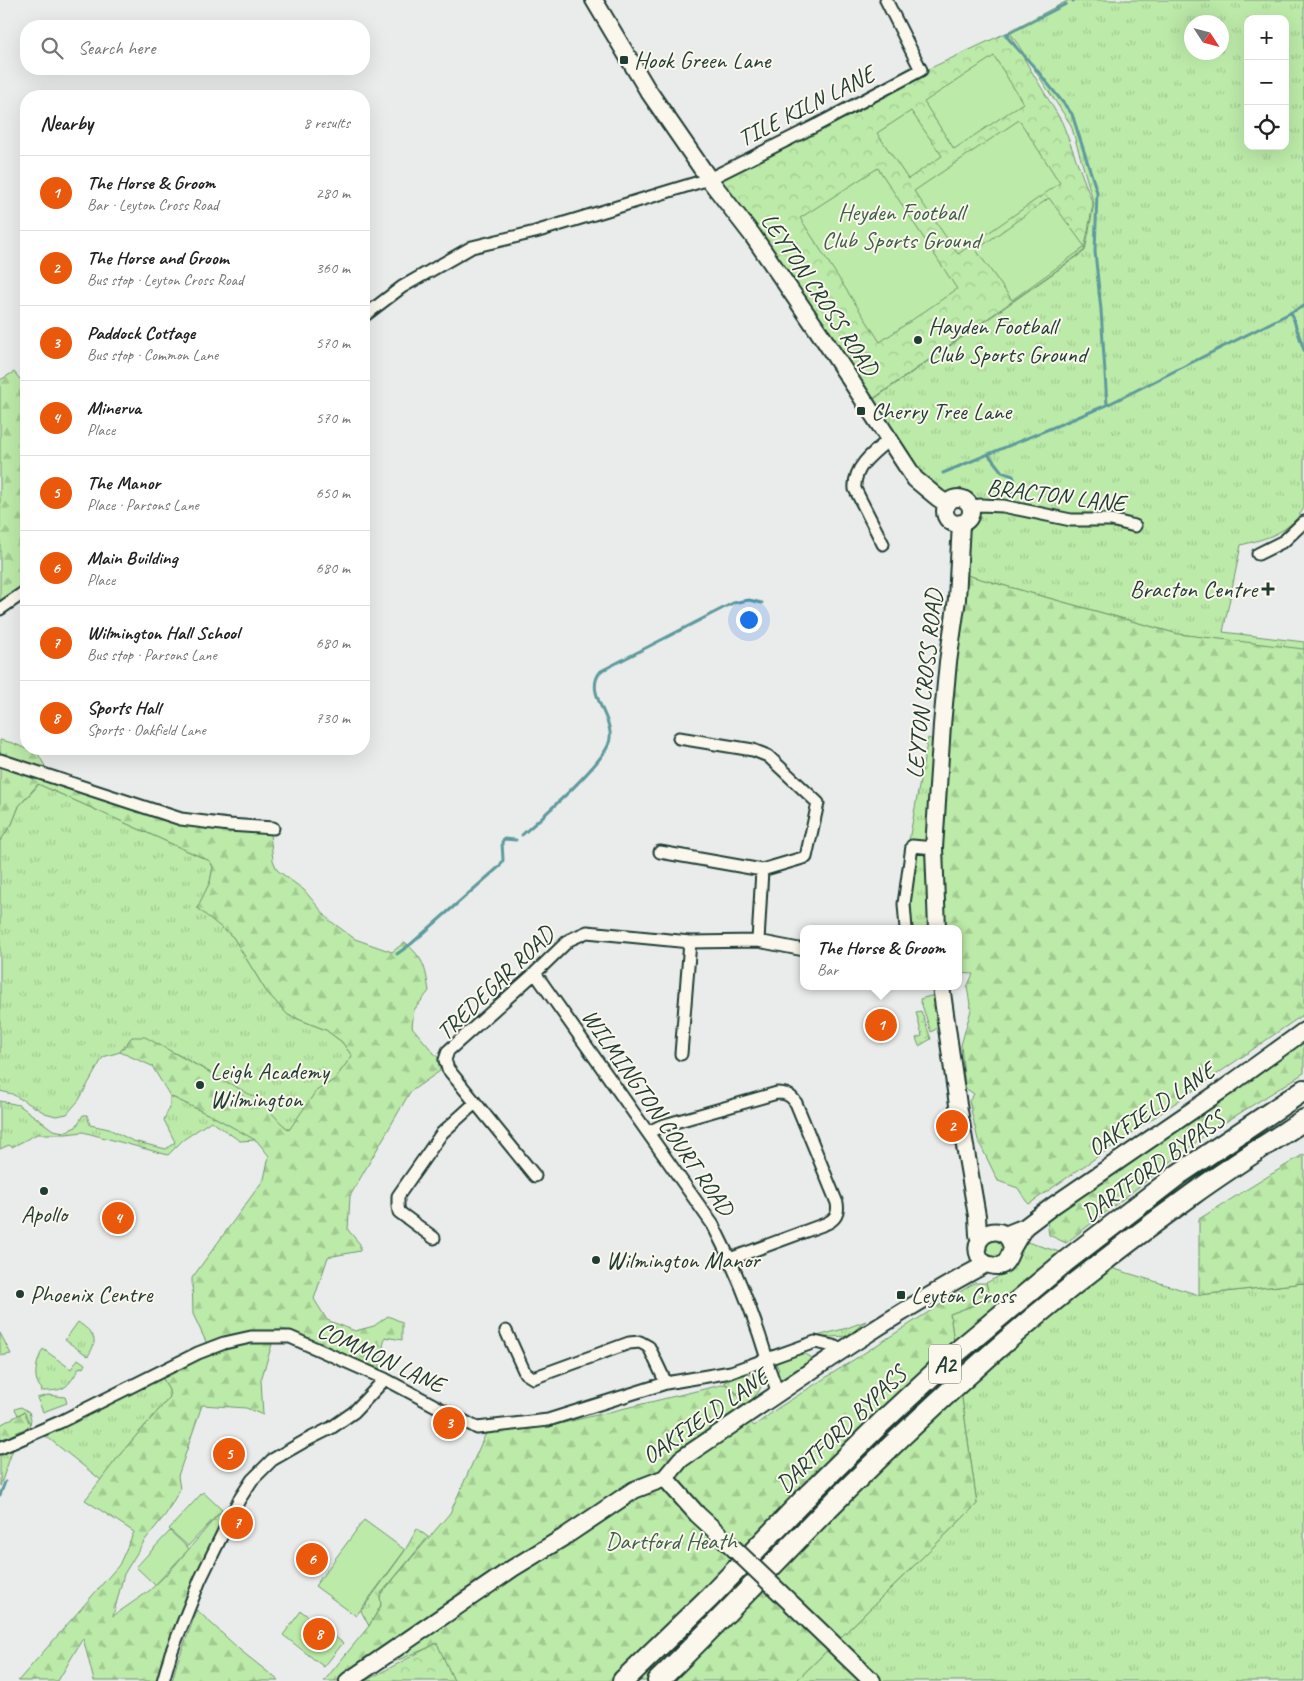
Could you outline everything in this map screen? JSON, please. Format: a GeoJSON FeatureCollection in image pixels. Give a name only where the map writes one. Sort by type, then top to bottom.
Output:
{"type":"FeatureCollection","features":[{"type":"Feature","properties":{"kind":"highway","name":"DARTFORD BYPASS"},"geometry":{"type":"LineString","coordinates":[[623,1681],[709,1598],[810,1493],[882,1422],[957,1352],[1066,1261],[1179,1174],[1304,1090]]}},
{"type":"Feature","properties":{"kind":"highway","name":"DARTFORD BYPASS"},"geometry":{"type":"LineString","coordinates":[[658,1681],[738,1602],[830,1506],[972,1370],[1045,1308],[1106,1260],[1194,1194],[1304,1120]]}},
{"type":"Feature","properties":{"kind":"highway"},"geometry":{"type":"LineString","coordinates":[[1194,1194],[1304,1131]]}},
{"type":"Feature","properties":{"kind":"street","name":"LEYTON CROSS ROAD"},"geometry":{"type":"LineString","coordinates":[[594,0],[647,89],[709,179],[753,236],[915,479],[948,504],[947,517],[953,522],[961,524],[966,521],[970,516],[971,506]]}},
{"type":"Feature","properties":{"kind":"street","name":"TILE KILN LANE"},"geometry":{"type":"LineString","coordinates":[[709,179],[921,70],[886,0]]}},
{"type":"Feature","properties":{"kind":"street"},"geometry":{"type":"LineString","coordinates":[[370,311],[402,287],[472,247],[535,232],[709,179]]}},
{"type":"Feature","properties":{"kind":"street"},"geometry":{"type":"LineString","coordinates":[[883,544],[855,489],[854,480],[860,468],[872,454],[890,439]]}},
{"type":"Feature","properties":{"kind":"street"},"geometry":{"type":"LineString","coordinates":[[948,504],[952,500],[960,498],[966,500],[971,506]]}},
{"type":"Feature","properties":{"kind":"street","name":"BRACTON LANE"},"geometry":{"type":"LineString","coordinates":[[971,506],[1003,506],[1071,520],[1111,520],[1136,526]]}},
{"type":"Feature","properties":{"kind":"street"},"geometry":{"type":"LineString","coordinates":[[1258,554],[1284,541],[1304,522]]}},
{"type":"Feature","properties":{"kind":"street","name":"LEYTON CROSS ROAD"},"geometry":{"type":"LineString","coordinates":[[937,925],[934,848],[945,689],[958,599],[961,524]]}},
{"type":"Feature","properties":{"kind":"street"},"geometry":{"type":"LineString","coordinates":[[0,609],[20,594]]}},
{"type":"Feature","properties":{"kind":"street"},"geometry":{"type":"LineString","coordinates":[[660,852],[762,870],[806,857],[818,803],[768,756],[753,750],[679,738]]}},
{"type":"Feature","properties":{"kind":"street"},"geometry":{"type":"LineString","coordinates":[[0,760],[181,819],[273,828]]}},
{"type":"Feature","properties":{"kind":"street"},"geometry":{"type":"LineString","coordinates":[[906,925],[904,904],[912,846],[934,848]]}},
{"type":"Feature","properties":{"kind":"street"},"geometry":{"type":"LineString","coordinates":[[758,941],[762,870]]}},
{"type":"Feature","properties":{"kind":"street","name":"TREDEGAR ROAD"},"geometry":{"type":"LineString","coordinates":[[535,1176],[448,1069],[445,1060],[448,1051],[569,940],[587,932],[690,942],[758,941],[800,949]]}},
{"type":"Feature","properties":{"kind":"street"},"geometry":{"type":"LineString","coordinates":[[681,1054],[690,942]]}},
{"type":"Feature","properties":{"kind":"street","name":"WILMINGTON COURT ROAD"},"geometry":{"type":"LineString","coordinates":[[535,973],[713,1225],[730,1259],[758,1326],[767,1363],[778,1393]]}},
{"type":"Feature","properties":{"kind":"street"},"geometry":{"type":"LineString","coordinates":[[941,990],[977,1216],[993,1245]]}},
{"type":"Feature","properties":{"kind":"street","name":"OAKFIELD LANE"},"geometry":{"type":"LineString","coordinates":[[348,1681],[513,1568],[564,1537],[634,1490],[665,1478],[681,1459],[841,1350],[965,1275],[993,1245],[1025,1227],[1304,1031]]}},
{"type":"Feature","properties":{"kind":"street"},"geometry":{"type":"LineString","coordinates":[[649,1132],[661,1126],[776,1093],[790,1096],[796,1103],[837,1203],[837,1214],[831,1221],[825,1224],[730,1259]]}},
{"type":"Feature","properties":{"kind":"street"},"geometry":{"type":"LineString","coordinates":[[434,1238],[400,1212],[398,1196],[442,1134],[475,1103]]}},
{"type":"Feature","properties":{"kind":"street"},"geometry":{"type":"LineString","coordinates":[[506,1330],[525,1373],[533,1378],[629,1343],[640,1342],[649,1347],[666,1383]]}},
{"type":"Feature","properties":{"kind":"street","name":"COMMON LANE"},"geometry":{"type":"LineString","coordinates":[[0,1448],[60,1422],[198,1353],[224,1343],[251,1337],[290,1337],[385,1379],[477,1428],[548,1420],[666,1383],[731,1372],[815,1342],[841,1350]]}},
{"type":"Feature","properties":{"kind":"street"},"geometry":{"type":"LineString","coordinates":[[163,1681],[171,1653],[200,1580],[238,1500],[252,1480],[272,1460],[331,1428],[354,1412],[385,1379]]}},
{"type":"Feature","properties":{"kind":"street"},"geometry":{"type":"LineString","coordinates":[[665,1478],[697,1514],[872,1681]]}},
{"type":"Feature","properties":{"kind":"green space"},"geometry":{"type":"Polygon","coordinates":[[[1069,0],[1304,0],[1304,508],[1285,529],[1269,537],[1241,545],[1223,632],[1304,642],[1304,650],[1178,634],[959,573],[958,531],[963,507],[959,508],[938,497],[867,404],[1085,251],[1094,204],[1071,125],[1009,31],[1069,0]]]}},
{"type":"Feature","properties":{"kind":"green space","name":"Heyden Football Club Sports Ground"},"geometry":{"type":"Polygon","coordinates":[[[1008,32],[1062,122],[1093,204],[1084,251],[867,403],[710,179],[922,72],[1008,32]]]}},
{"type":"Feature","properties":{"kind":"green space"},"geometry":{"type":"Polygon","coordinates":[[[994,56],[1023,103],[954,149],[924,102],[994,56]]]}},
{"type":"Feature","properties":{"kind":"green space"},"geometry":{"type":"Polygon","coordinates":[[[911,111],[942,156],[908,179],[877,133],[911,111]]]}},
{"type":"Feature","properties":{"kind":"green space"},"geometry":{"type":"Polygon","coordinates":[[[1019,120],[1060,183],[958,254],[914,191],[1019,120]]]}},
{"type":"Feature","properties":{"kind":"green space"},"geometry":{"type":"Polygon","coordinates":[[[878,168],[957,289],[880,342],[800,218],[878,168]]]}},
{"type":"Feature","properties":{"kind":"green space"},"geometry":{"type":"Polygon","coordinates":[[[1049,198],[1085,247],[1012,300],[976,250],[1049,198]]]}},
{"type":"Feature","properties":{"kind":"green space"},"geometry":{"type":"Polygon","coordinates":[[[14,372],[20,379],[20,595],[0,610],[0,380],[14,372]]]}},
{"type":"Feature","properties":{"kind":"green space"},"geometry":{"type":"Polygon","coordinates":[[[959,573],[1178,634],[1304,649],[1304,1014],[1029,1204],[1018,1188],[998,1181],[978,1140],[969,1101],[974,1094],[965,1088],[961,1045],[971,1010],[967,987],[973,974],[962,973],[962,925],[945,925],[941,854],[959,573]]]}},
{"type":"Feature","properties":{"kind":"green space"},"geometry":{"type":"Polygon","coordinates":[[[928,738],[933,740],[929,839],[924,843],[909,840],[928,738]]]}},
{"type":"Feature","properties":{"kind":"green space"},"geometry":{"type":"Polygon","coordinates":[[[0,740],[20,746],[20,755],[39,755],[45,766],[42,775],[198,824],[270,834],[273,860],[277,870],[304,890],[329,920],[355,939],[392,952],[405,942],[420,959],[425,969],[429,991],[414,1010],[412,1027],[438,1058],[440,1071],[410,1092],[350,1196],[348,1230],[360,1244],[360,1251],[328,1257],[314,1299],[327,1320],[355,1331],[374,1326],[388,1316],[402,1322],[402,1340],[385,1337],[380,1369],[286,1330],[265,1331],[207,1344],[193,1314],[192,1278],[264,1179],[269,1156],[257,1141],[218,1119],[170,1096],[152,1066],[120,1052],[132,1037],[145,1037],[260,1100],[289,1130],[316,1091],[334,1080],[352,1056],[342,1042],[326,1030],[288,1015],[266,991],[233,937],[197,908],[210,882],[213,867],[210,861],[38,784],[19,806],[12,824],[0,841],[0,740]]]}},
{"type":"Feature","properties":{"kind":"green space"},"geometry":{"type":"Polygon","coordinates":[[[38,784],[210,861],[213,867],[210,882],[198,908],[233,937],[266,991],[288,1015],[326,1030],[342,1042],[352,1056],[334,1080],[316,1092],[290,1130],[211,1073],[175,1053],[132,1037],[120,1052],[103,1057],[79,1100],[67,1114],[56,1116],[45,1113],[12,1094],[0,1091],[0,841],[12,824],[19,806],[38,784]]]}},
{"type":"Feature","properties":{"kind":"green space"},"geometry":{"type":"Polygon","coordinates":[[[915,853],[929,856],[931,925],[911,925],[909,892],[915,853]]]}},
{"type":"Feature","properties":{"kind":"green space"},"geometry":{"type":"Polygon","coordinates":[[[934,995],[937,996],[941,1026],[931,1032],[920,999],[934,995]]]}},
{"type":"Feature","properties":{"kind":"green space"},"geometry":{"type":"Polygon","coordinates":[[[921,1011],[931,1039],[919,1046],[916,1038],[922,1036],[916,1012],[921,1011]]]}},
{"type":"Feature","properties":{"kind":"green space"},"geometry":{"type":"Polygon","coordinates":[[[1304,1038],[1304,1073],[1208,1133],[1066,1243],[1049,1235],[1047,1221],[1304,1038]]]}},
{"type":"Feature","properties":{"kind":"green space"},"geometry":{"type":"Polygon","coordinates":[[[170,1096],[256,1140],[240,1141],[211,1121],[183,1140],[168,1155],[83,1132],[37,1134],[12,1147],[9,1145],[0,1149],[0,1101],[19,1105],[53,1130],[64,1132],[76,1127],[83,1115],[87,1115],[90,1125],[109,1129],[133,1141],[166,1149],[175,1142],[164,1120],[170,1105],[170,1096]]]}},
{"type":"Feature","properties":{"kind":"green space"},"geometry":{"type":"Polygon","coordinates":[[[1304,1154],[1304,1283],[1199,1295],[1199,1219],[1304,1154]]]}},
{"type":"Feature","properties":{"kind":"green space"},"geometry":{"type":"Polygon","coordinates":[[[991,1236],[1005,1242],[1003,1258],[987,1259],[983,1243],[991,1236]]]}},
{"type":"Feature","properties":{"kind":"green space"},"geometry":{"type":"Polygon","coordinates":[[[1027,1242],[1199,1295],[1304,1283],[1304,1681],[796,1681],[977,1504],[950,1314],[990,1299],[986,1283],[1009,1271],[1027,1242]]]}},
{"type":"Feature","properties":{"kind":"green space","name":"Dartford Heath"},"geometry":{"type":"Polygon","coordinates":[[[974,1283],[986,1283],[990,1299],[950,1314],[977,1504],[796,1681],[454,1681],[437,1644],[348,1681],[324,1681],[369,1626],[381,1606],[380,1595],[450,1513],[486,1433],[555,1425],[725,1384],[740,1396],[739,1409],[754,1426],[778,1408],[974,1283]]]}},
{"type":"Feature","properties":{"kind":"green space"},"geometry":{"type":"Polygon","coordinates":[[[866,1321],[848,1336],[810,1338],[847,1328],[866,1321]]]}},
{"type":"Feature","properties":{"kind":"green space"},"geometry":{"type":"Polygon","coordinates":[[[78,1322],[88,1329],[93,1336],[94,1345],[88,1356],[65,1340],[78,1322]]]}},
{"type":"Feature","properties":{"kind":"green space"},"geometry":{"type":"Polygon","coordinates":[[[0,1333],[11,1354],[0,1356],[0,1333]]]}},
{"type":"Feature","properties":{"kind":"green space"},"geometry":{"type":"Polygon","coordinates":[[[273,1341],[261,1380],[263,1415],[246,1408],[202,1405],[178,1476],[180,1489],[166,1514],[145,1540],[124,1574],[113,1616],[149,1591],[170,1571],[222,1510],[230,1504],[194,1578],[180,1616],[161,1681],[94,1681],[83,1638],[58,1681],[18,1681],[119,1565],[134,1532],[85,1500],[122,1452],[170,1397],[169,1390],[161,1375],[194,1359],[250,1343],[273,1341]]]}},
{"type":"Feature","properties":{"kind":"green space"},"geometry":{"type":"Polygon","coordinates":[[[43,1349],[71,1369],[78,1359],[85,1364],[83,1368],[80,1367],[65,1387],[41,1391],[36,1369],[43,1349]]]}},
{"type":"Feature","properties":{"kind":"green space"},"geometry":{"type":"Polygon","coordinates":[[[803,1353],[811,1357],[812,1362],[781,1383],[776,1371],[779,1370],[776,1363],[803,1353]]]}},
{"type":"Feature","properties":{"kind":"green space"},"geometry":{"type":"Polygon","coordinates":[[[751,1374],[763,1379],[762,1384],[755,1397],[739,1409],[740,1396],[724,1382],[751,1374]]]}},
{"type":"Feature","properties":{"kind":"green space"},"geometry":{"type":"Polygon","coordinates":[[[161,1375],[169,1390],[170,1397],[122,1452],[101,1480],[42,1433],[161,1375]]]}},
{"type":"Feature","properties":{"kind":"green space"},"geometry":{"type":"Polygon","coordinates":[[[48,1395],[65,1397],[67,1403],[43,1412],[37,1398],[48,1395]]]}},
{"type":"Feature","properties":{"kind":"green space"},"geometry":{"type":"Polygon","coordinates":[[[21,1407],[29,1412],[30,1424],[24,1412],[18,1415],[15,1409],[21,1407]]]}},
{"type":"Feature","properties":{"kind":"green space"},"geometry":{"type":"Polygon","coordinates":[[[24,1412],[30,1424],[28,1427],[0,1441],[0,1425],[24,1412]]]}},
{"type":"Feature","properties":{"kind":"green space"},"geometry":{"type":"Polygon","coordinates":[[[16,1441],[0,1486],[0,1448],[16,1441]]]}},
{"type":"Feature","properties":{"kind":"green space"},"geometry":{"type":"Polygon","coordinates":[[[203,1492],[222,1510],[188,1546],[169,1529],[203,1492]]]}},
{"type":"Feature","properties":{"kind":"green space"},"geometry":{"type":"Polygon","coordinates":[[[364,1520],[405,1550],[356,1616],[315,1586],[364,1520]]]}},
{"type":"Feature","properties":{"kind":"green space"},"geometry":{"type":"Polygon","coordinates":[[[417,1529],[428,1537],[380,1595],[381,1605],[369,1626],[361,1611],[404,1552],[417,1529]]]}},
{"type":"Feature","properties":{"kind":"green space"},"geometry":{"type":"Polygon","coordinates":[[[170,1531],[189,1549],[155,1585],[136,1567],[170,1531]]]}},
{"type":"Feature","properties":{"kind":"green space"},"geometry":{"type":"Polygon","coordinates":[[[197,1610],[240,1650],[279,1681],[172,1681],[197,1610]]]}},
{"type":"Feature","properties":{"kind":"green space"},"geometry":{"type":"Polygon","coordinates":[[[301,1611],[343,1643],[324,1667],[283,1635],[301,1611]]]}},
{"type":"Feature","properties":{"kind":"green space"},"geometry":{"type":"Polygon","coordinates":[[[437,1643],[454,1681],[365,1681],[437,1643]]]}},
{"type":"Feature","properties":{"kind":"waterway"},"geometry":{"type":"LineString","coordinates":[[943,473],[1107,405],[1095,252],[1097,192],[1072,114],[1036,69],[1006,36],[1066,4]]}},
{"type":"Feature","properties":{"kind":"waterway"},"geometry":{"type":"LineString","coordinates":[[1107,405],[1304,306]]}},
{"type":"Feature","properties":{"kind":"waterway"},"geometry":{"type":"LineString","coordinates":[[1291,312],[1304,350]]}},
{"type":"Feature","properties":{"kind":"waterway"},"geometry":{"type":"LineString","coordinates":[[988,454],[1002,472],[1013,476],[1015,481],[1011,493]]}},
{"type":"Feature","properties":{"kind":"waterway"},"geometry":{"type":"LineString","coordinates":[[522,835],[583,777],[604,753],[609,743],[608,725],[595,688],[596,679],[601,671],[733,603],[749,600],[762,603]]}},
{"type":"Feature","properties":{"kind":"waterway"},"geometry":{"type":"LineString","coordinates":[[397,954],[500,866],[503,860],[502,842],[504,839],[516,840]]}},
{"type":"Feature","properties":{"kind":"waterway"},"geometry":{"type":"LineString","coordinates":[[0,1495],[5,1482]]}},
{"type":"Feature","properties":{"kind":"place","name":"Hook Green Lane"},"geometry":{"type":"Point","coordinates":[624,60]}},
{"type":"Feature","properties":{"kind":"place","name":"Hayden Football Club Sports Ground"},"geometry":{"type":"Point","coordinates":[918,340]}},
{"type":"Feature","properties":{"kind":"place","name":"Cherry Tree Lane"},"geometry":{"type":"Point","coordinates":[861,411]}},
{"type":"Feature","properties":{"kind":"place","name":"Bracton Centre"},"geometry":{"type":"Point","coordinates":[1268,589]}},
{"type":"Feature","properties":{"kind":"place","name":"The Horse & Groom"},"geometry":{"type":"Point","coordinates":[881,1025]}},
{"type":"Feature","properties":{"kind":"place","name":"Leigh Academy Wilmington"},"geometry":{"type":"Point","coordinates":[200,1085]}},
{"type":"Feature","properties":{"kind":"place","name":"The Horse and Groom"},"geometry":{"type":"Point","coordinates":[952,1126]}},
{"type":"Feature","properties":{"kind":"place","name":"Apollo"},"geometry":{"type":"Point","coordinates":[44,1191]}},
{"type":"Feature","properties":{"kind":"place","name":"Minerva"},"geometry":{"type":"Point","coordinates":[118,1218]}},
{"type":"Feature","properties":{"kind":"place","name":"Wilmington Manor"},"geometry":{"type":"Point","coordinates":[596,1260]}},
{"type":"Feature","properties":{"kind":"place","name":"Phoenix Centre"},"geometry":{"type":"Point","coordinates":[20,1294]}},
{"type":"Feature","properties":{"kind":"place","name":"Leyton Cross"},"geometry":{"type":"Point","coordinates":[901,1295]}},
{"type":"Feature","properties":{"kind":"place","name":"Paddock Cottage"},"geometry":{"type":"Point","coordinates":[449,1423]}},
{"type":"Feature","properties":{"kind":"place","name":"The Manor"},"geometry":{"type":"Point","coordinates":[229,1454]}},
{"type":"Feature","properties":{"kind":"place","name":"Wilmington Hall School"},"geometry":{"type":"Point","coordinates":[237,1523]}},
{"type":"Feature","properties":{"kind":"place","name":"Main Building"},"geometry":{"type":"Point","coordinates":[312,1559]}},
{"type":"Feature","properties":{"kind":"place","name":"Sports Hall"},"geometry":{"type":"Point","coordinates":[319,1634]}}]}
